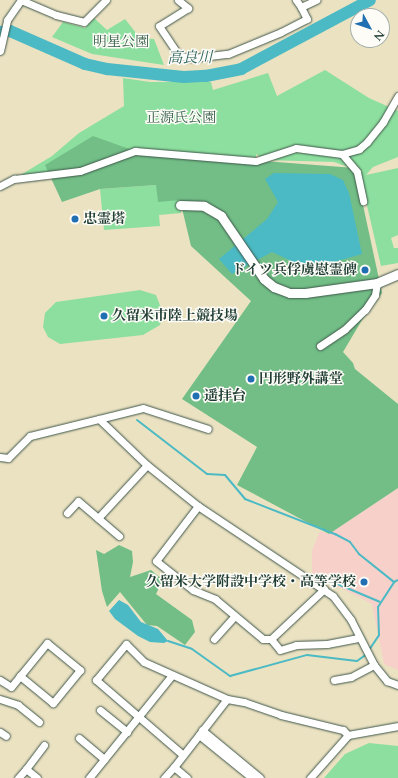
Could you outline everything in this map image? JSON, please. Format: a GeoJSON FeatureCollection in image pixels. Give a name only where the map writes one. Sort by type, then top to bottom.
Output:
{"type":"FeatureCollection","features":[{"type":"Feature","properties":{"kind":"street"},"geometry":{"type":"LineString","coordinates":[[0,50],[7,20],[21,0],[56,15],[84,22],[106,0]]}},
{"type":"Feature","properties":{"kind":"street"},"geometry":{"type":"LineString","coordinates":[[178,0],[188,8]]}},
{"type":"Feature","properties":{"kind":"street"},"geometry":{"type":"LineString","coordinates":[[191,0],[188,8],[159,26],[179,56],[193,58],[228,54],[281,32],[307,19],[296,0]]}},
{"type":"Feature","properties":{"kind":"street"},"geometry":{"type":"LineString","coordinates":[[301,7],[316,0]]}},
{"type":"Feature","properties":{"kind":"street"},"geometry":{"type":"LineString","coordinates":[[0,186],[14,180],[80,171],[135,151],[256,161],[296,148],[342,154],[359,149],[367,142],[383,122],[398,96]]}},
{"type":"Feature","properties":{"kind":"street"},"geometry":{"type":"LineString","coordinates":[[342,154],[357,172],[363,201]]}},
{"type":"Feature","properties":{"kind":"street"},"geometry":{"type":"LineString","coordinates":[[180,205],[204,206],[213,210],[228,223],[239,238],[254,264],[274,287],[290,293],[305,293],[377,283],[398,274]]}},
{"type":"Feature","properties":{"kind":"street"},"geometry":{"type":"LineString","coordinates":[[320,346],[345,329],[365,310],[375,295],[377,283]]}},
{"type":"Feature","properties":{"kind":"street"},"geometry":{"type":"LineString","coordinates":[[0,457],[8,458],[30,436],[143,408],[208,429]]}},
{"type":"Feature","properties":{"kind":"street"},"geometry":{"type":"LineString","coordinates":[[99,420],[147,465],[198,506],[324,589],[342,606],[374,665],[387,681],[398,685]]}},
{"type":"Feature","properties":{"kind":"street"},"geometry":{"type":"LineString","coordinates":[[98,518],[147,465]]}},
{"type":"Feature","properties":{"kind":"street"},"geometry":{"type":"LineString","coordinates":[[67,513],[78,500],[119,536]]}},
{"type":"Feature","properties":{"kind":"street"},"geometry":{"type":"LineString","coordinates":[[198,506],[156,561],[193,590],[215,599],[263,639],[271,639],[324,589]]}},
{"type":"Feature","properties":{"kind":"street"},"geometry":{"type":"LineString","coordinates":[[214,639],[235,616]]}},
{"type":"Feature","properties":{"kind":"street"},"geometry":{"type":"LineString","coordinates":[[271,639],[280,650],[296,645],[327,644],[359,638]]}},
{"type":"Feature","properties":{"kind":"street"},"geometry":{"type":"LineString","coordinates":[[0,680],[11,687],[20,676],[47,643],[80,670],[53,703],[20,676]]}},
{"type":"Feature","properties":{"kind":"street"},"geometry":{"type":"LineString","coordinates":[[183,755],[96,680],[126,644],[144,662],[227,699],[244,702],[280,715],[343,730],[348,735]]}},
{"type":"Feature","properties":{"kind":"street"},"geometry":{"type":"LineString","coordinates":[[334,680],[351,677],[374,665]]}},
{"type":"Feature","properties":{"kind":"street"},"geometry":{"type":"LineString","coordinates":[[89,778],[139,718],[172,675]]}},
{"type":"Feature","properties":{"kind":"street"},"geometry":{"type":"LineString","coordinates":[[0,699],[18,706],[39,722]]}},
{"type":"Feature","properties":{"kind":"street"},"geometry":{"type":"LineString","coordinates":[[164,778],[227,699]]}},
{"type":"Feature","properties":{"kind":"street"},"geometry":{"type":"LineString","coordinates":[[100,710],[127,732]]}},
{"type":"Feature","properties":{"kind":"street"},"geometry":{"type":"LineString","coordinates":[[310,778],[348,735],[398,726]]}},
{"type":"Feature","properties":{"kind":"street"},"geometry":{"type":"LineString","coordinates":[[201,733],[252,778]]}},
{"type":"Feature","properties":{"kind":"street"},"geometry":{"type":"LineString","coordinates":[[201,733],[260,778]]}},
{"type":"Feature","properties":{"kind":"street"},"geometry":{"type":"LineString","coordinates":[[79,738],[104,759]]}},
{"type":"Feature","properties":{"kind":"street"},"geometry":{"type":"LineString","coordinates":[[18,778],[44,745]]}},
{"type":"Feature","properties":{"kind":"street"},"geometry":{"type":"LineString","coordinates":[[174,767],[187,778]]}},
{"type":"Feature","properties":{"kind":"street"},"geometry":{"type":"LineString","coordinates":[[26,769],[37,778]]}},
{"type":"Feature","properties":{"kind":"shaded area","name":"久留米大学附設中学校・高等学校"},"geometry":{"type":"Polygon","coordinates":[[[398,488],[398,670],[384,664],[372,604],[312,573],[312,551],[320,531],[329,534],[398,488]]]}},
{"type":"Feature","properties":{"kind":"green space","name":"明星公園"},"geometry":{"type":"Polygon","coordinates":[[[94,18],[107,30],[125,19],[140,38],[154,39],[164,65],[92,54],[52,37],[63,22],[85,28],[94,18]]]}},
{"type":"Feature","properties":{"kind":"green space","name":"正源氏公園"},"geometry":{"type":"Polygon","coordinates":[[[325,70],[369,98],[398,111],[398,157],[373,167],[366,175],[398,168],[398,235],[391,238],[394,248],[398,248],[398,263],[381,266],[359,171],[334,162],[265,160],[256,154],[256,161],[14,179],[52,156],[79,133],[124,106],[123,78],[150,82],[211,82],[213,90],[268,73],[277,96],[325,70]]]}},
{"type":"Feature","properties":{"kind":"green space"},"geometry":{"type":"Polygon","coordinates":[[[93,136],[135,151],[355,168],[382,293],[362,320],[343,352],[353,363],[355,369],[398,404],[398,488],[329,534],[237,485],[257,447],[182,399],[251,301],[191,246],[180,200],[158,202],[156,185],[100,189],[62,202],[45,165],[93,136]]]}},
{"type":"Feature","properties":{"kind":"green space"},"geometry":{"type":"Polygon","coordinates":[[[156,185],[180,200],[181,213],[159,215],[160,226],[104,230],[100,189],[156,185]]]}},
{"type":"Feature","properties":{"kind":"green space","name":"久留米市陸上競技場"},"geometry":{"type":"Polygon","coordinates":[[[140,290],[156,295],[163,313],[160,325],[143,335],[60,344],[48,337],[43,327],[45,313],[56,302],[140,290]]]}},
{"type":"Feature","properties":{"kind":"green space"},"geometry":{"type":"Polygon","coordinates":[[[119,545],[132,551],[133,562],[130,577],[151,570],[163,580],[156,594],[192,620],[195,632],[185,645],[157,626],[147,625],[120,592],[107,607],[102,591],[96,550],[104,554],[119,545]]]}},
{"type":"Feature","properties":{"kind":"green space"},"geometry":{"type":"Polygon","coordinates":[[[369,743],[398,746],[398,778],[324,778],[345,754],[369,743]]]}},
{"type":"Feature","properties":{"kind":"water"},"geometry":{"type":"Polygon","coordinates":[[[274,173],[330,174],[343,180],[349,193],[362,254],[300,272],[289,260],[272,252],[232,274],[219,259],[267,219],[278,202],[265,179],[274,173]]]}},
{"type":"Feature","properties":{"kind":"water"},"geometry":{"type":"Polygon","coordinates":[[[119,600],[128,605],[141,622],[158,629],[168,641],[164,643],[150,642],[138,636],[115,619],[109,611],[119,600]]]}},
{"type":"Feature","properties":{"kind":"waterway","name":"高良川"},"geometry":{"type":"LineString","coordinates":[[0,32],[10,31],[85,64],[107,69],[184,77],[206,76],[241,69],[370,0]]}},
{"type":"Feature","properties":{"kind":"waterway"},"geometry":{"type":"LineString","coordinates":[[137,420],[207,474],[225,475],[245,499],[335,534],[350,542],[359,554],[394,582],[398,580]]}},
{"type":"Feature","properties":{"kind":"waterway"},"geometry":{"type":"LineString","coordinates":[[328,580],[380,602]]}},
{"type":"Feature","properties":{"kind":"waterway"},"geometry":{"type":"LineString","coordinates":[[369,650],[379,635],[378,607],[394,582]]}},
{"type":"Feature","properties":{"kind":"waterway"},"geometry":{"type":"LineString","coordinates":[[168,641],[192,649],[230,676],[307,655],[357,661],[367,654]]}},
{"type":"Feature","properties":{"kind":"place","name":"忠霊塔"},"geometry":{"type":"Point","coordinates":[75,219]}},
{"type":"Feature","properties":{"kind":"place","name":"ドイツ兵俘虜慰霊碑"},"geometry":{"type":"Point","coordinates":[365,270]}},
{"type":"Feature","properties":{"kind":"place","name":"久留米市陸上競技場"},"geometry":{"type":"Point","coordinates":[104,316]}},
{"type":"Feature","properties":{"kind":"place","name":"円形野外講堂"},"geometry":{"type":"Point","coordinates":[251,379]}},
{"type":"Feature","properties":{"kind":"place","name":"遥拝台"},"geometry":{"type":"Point","coordinates":[196,396]}},
{"type":"Feature","properties":{"kind":"place","name":"久留米大学附設中学校・高等学校"},"geometry":{"type":"Point","coordinates":[364,582]}}]}
